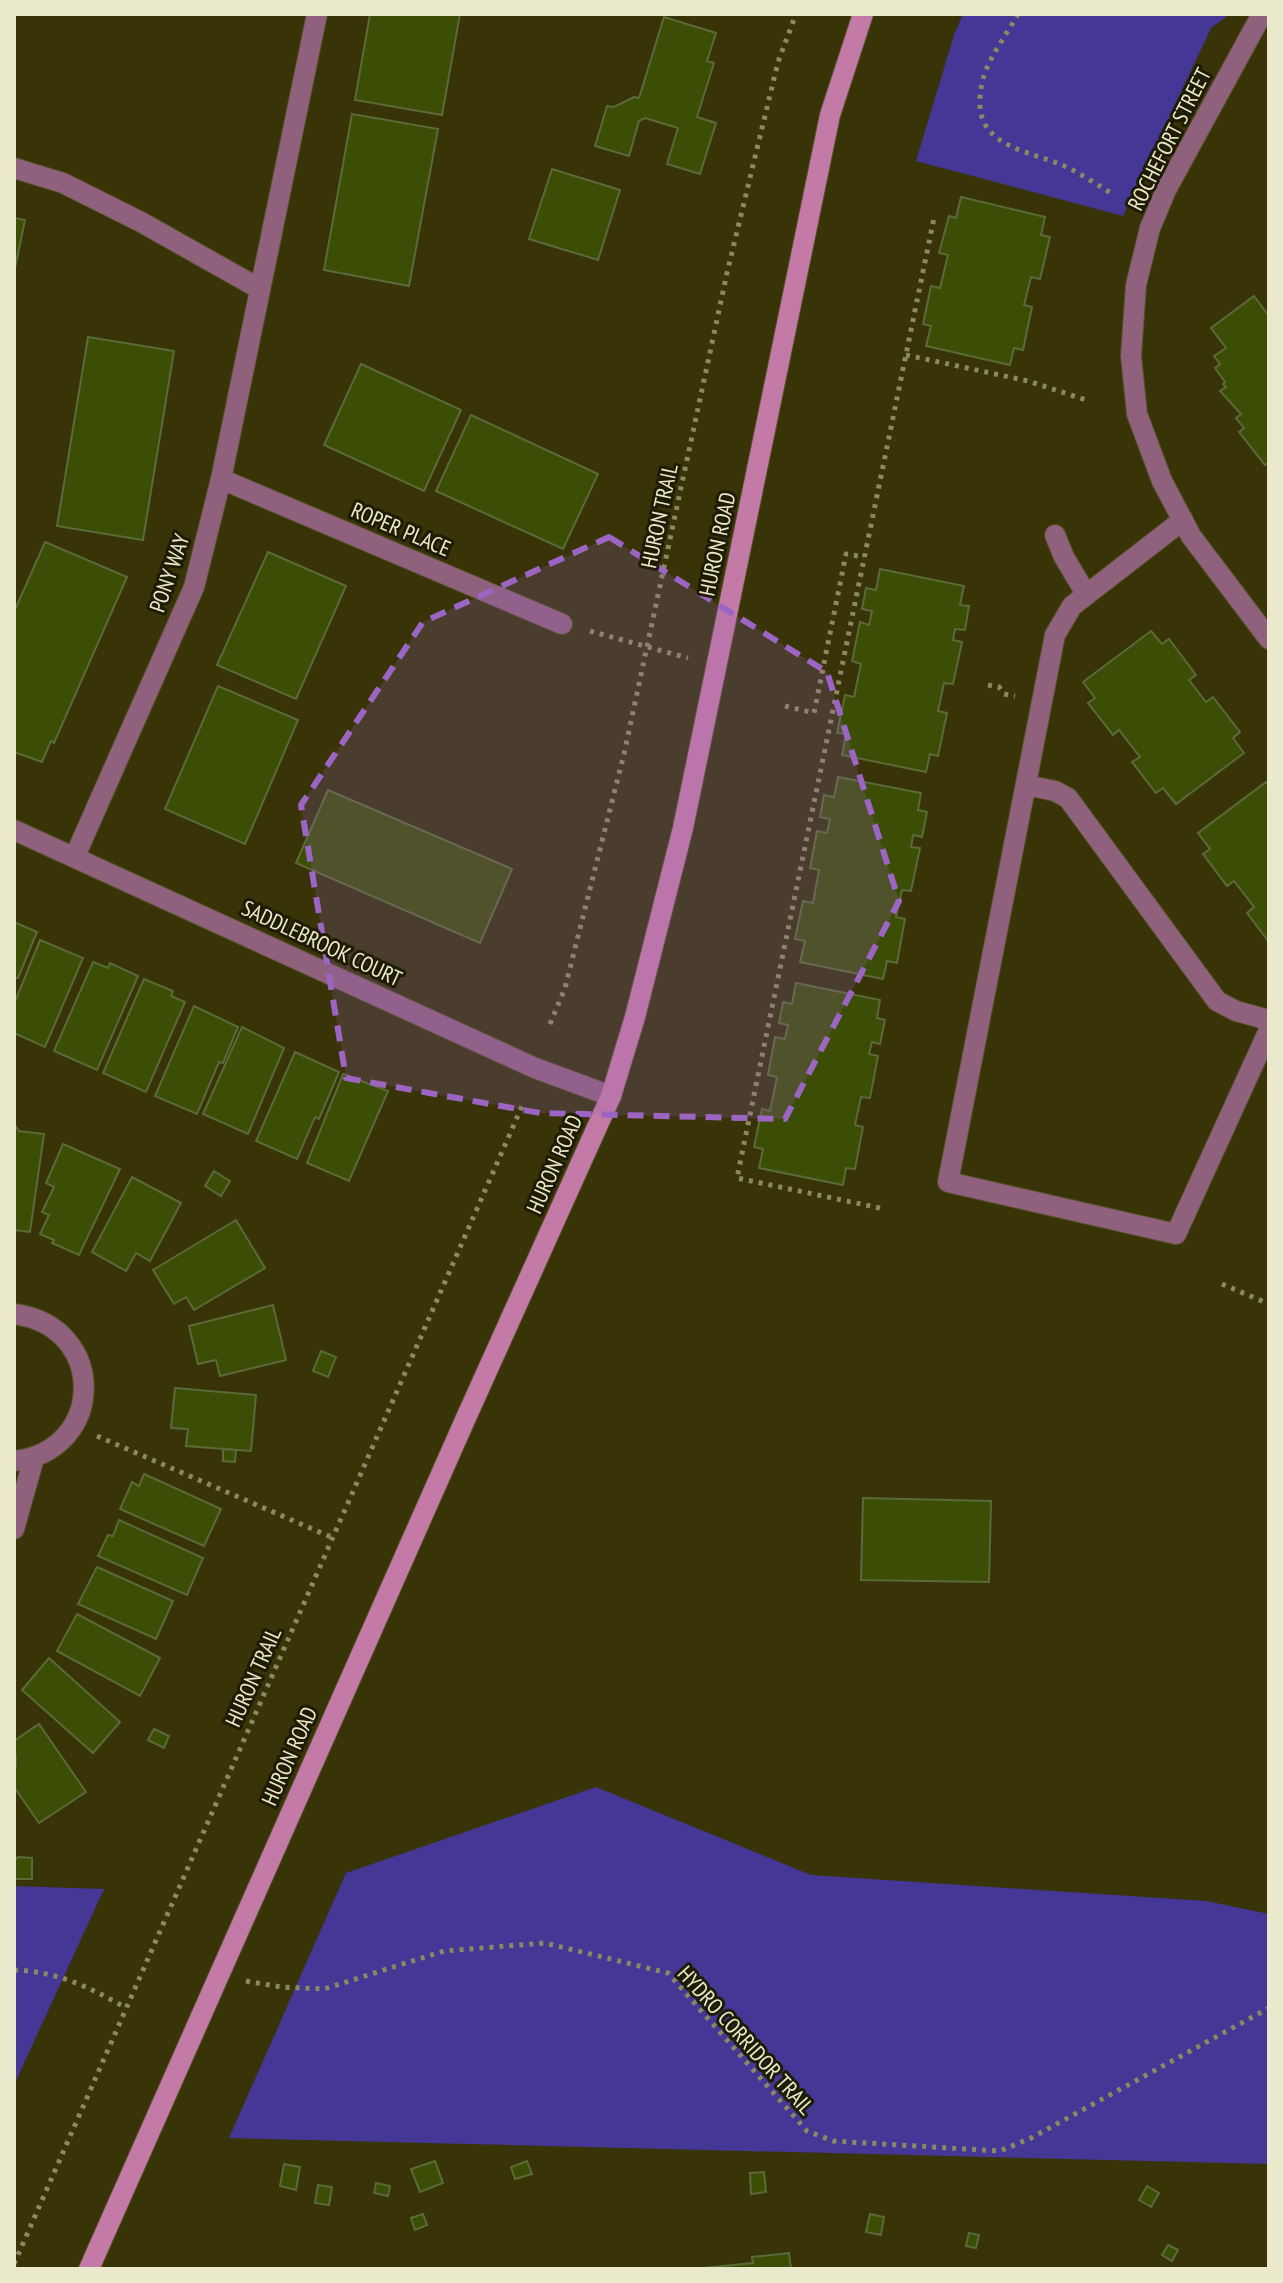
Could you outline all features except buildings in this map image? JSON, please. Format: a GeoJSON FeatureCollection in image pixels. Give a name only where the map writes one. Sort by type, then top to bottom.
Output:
{"type":"FeatureCollection","features":[{"type":"Feature","properties":{"kind":"main road","name":"HURON ROAD"},"geometry":{"type":"LineString","coordinates":[[89,2269],[611,1096],[635,1017],[683,828],[830,115],[863,14]]}},
{"type":"Feature","properties":{"kind":"street","name":"PONY WAY"},"geometry":{"type":"LineString","coordinates":[[75,856],[194,587],[221,479],[317,14]]}},
{"type":"Feature","properties":{"kind":"street","name":"ROCHEFORT STREET"},"geometry":{"type":"LineString","coordinates":[[1262,14],[1166,190],[1150,228],[1136,285],[1131,356],[1137,414],[1162,481],[1191,536],[1269,639]]}},
{"type":"Feature","properties":{"kind":"street"},"geometry":{"type":"LineString","coordinates":[[14,168],[63,183],[141,222],[260,289]]}},
{"type":"Feature","properties":{"kind":"street","name":"ROPER PLACE"},"geometry":{"type":"LineString","coordinates":[[221,479],[562,624]]}},
{"type":"Feature","properties":{"kind":"street"},"geometry":{"type":"LineString","coordinates":[[1183,520],[1072,606],[1055,635],[948,1182],[1176,1234],[1269,1030]]}},
{"type":"Feature","properties":{"kind":"street"},"geometry":{"type":"LineString","coordinates":[[1055,535],[1086,594]]}},
{"type":"Feature","properties":{"kind":"street"},"geometry":{"type":"LineString","coordinates":[[1026,785],[1055,791],[1068,798],[1217,1001],[1236,1011],[1269,1020]]}},
{"type":"Feature","properties":{"kind":"street","name":"SADDLEBROOK COURT"},"geometry":{"type":"LineString","coordinates":[[14,830],[535,1068],[611,1096]]}},
{"type":"Feature","properties":{"kind":"street"},"geometry":{"type":"LineString","coordinates":[[14,1314],[46,1322],[66,1338],[83,1366],[86,1391],[74,1427],[57,1446],[24,1460],[14,1529]]}},
{"type":"Feature","properties":{"kind":"path","name":"HURON TRAIL"},"geometry":{"type":"LineString","coordinates":[[550,1024],[565,988],[624,754],[727,273],[778,62],[796,14]]}},
{"type":"Feature","properties":{"kind":"path"},"geometry":{"type":"LineString","coordinates":[[1018,14],[984,77],[979,103],[984,122],[999,142],[1058,164],[1111,193]]}},
{"type":"Feature","properties":{"kind":"path"},"geometry":{"type":"LineString","coordinates":[[880,1208],[737,1178],[934,218]]}},
{"type":"Feature","properties":{"kind":"path"},"geometry":{"type":"LineString","coordinates":[[906,355],[1028,381],[1086,400]]}},
{"type":"Feature","properties":{"kind":"path"},"geometry":{"type":"LineString","coordinates":[[785,706],[814,713],[846,554],[864,557]]}},
{"type":"Feature","properties":{"kind":"path"},"geometry":{"type":"LineString","coordinates":[[562,624],[716,666]]}},
{"type":"Feature","properties":{"kind":"path"},"geometry":{"type":"LineString","coordinates":[[988,685],[999,687],[1004,694],[1021,697]]}},
{"type":"Feature","properties":{"kind":"path","name":"HURON TRAIL"},"geometry":{"type":"LineString","coordinates":[[14,2264],[523,1104]]}},
{"type":"Feature","properties":{"kind":"path"},"geometry":{"type":"LineString","coordinates":[[1222,1284],[1269,1304]]}},
{"type":"Feature","properties":{"kind":"path"},"geometry":{"type":"LineString","coordinates":[[74,1427],[331,1537]]}},
{"type":"Feature","properties":{"kind":"path","name":"HYDRO CORRIDOR TRAIL"},"geometry":{"type":"LineString","coordinates":[[218,1976],[281,1987],[324,1989],[444,1951],[545,1943],[668,1973],[807,2131],[833,2141],[1000,2151],[1031,2138],[1269,2008]]}},
{"type":"Feature","properties":{"kind":"path"},"geometry":{"type":"LineString","coordinates":[[14,1970],[43,1971],[96,1990],[126,2008]]}},
{"type":"Feature","properties":{"kind":"highlighted area"},"geometry":{"type":"Polygon","coordinates":[[[609,537],[827,672],[899,901],[785,1119],[540,1113],[346,1078],[301,805],[423,622],[609,537]]]}},
{"type":"Feature","properties":{"kind":"shaded area"},"geometry":{"type":"Polygon","coordinates":[[[963,14],[1230,14],[1211,28],[1123,216],[916,161],[963,14]]]}},
{"type":"Feature","properties":{"kind":"shaded area"},"geometry":{"type":"Polygon","coordinates":[[[596,1787],[811,1875],[1206,1901],[1269,1914],[1269,2164],[229,2138],[346,1873],[596,1787]]]}},
{"type":"Feature","properties":{"kind":"shaded area"},"geometry":{"type":"Polygon","coordinates":[[[14,1886],[104,1889],[14,2085],[14,1886]]]}}]}
